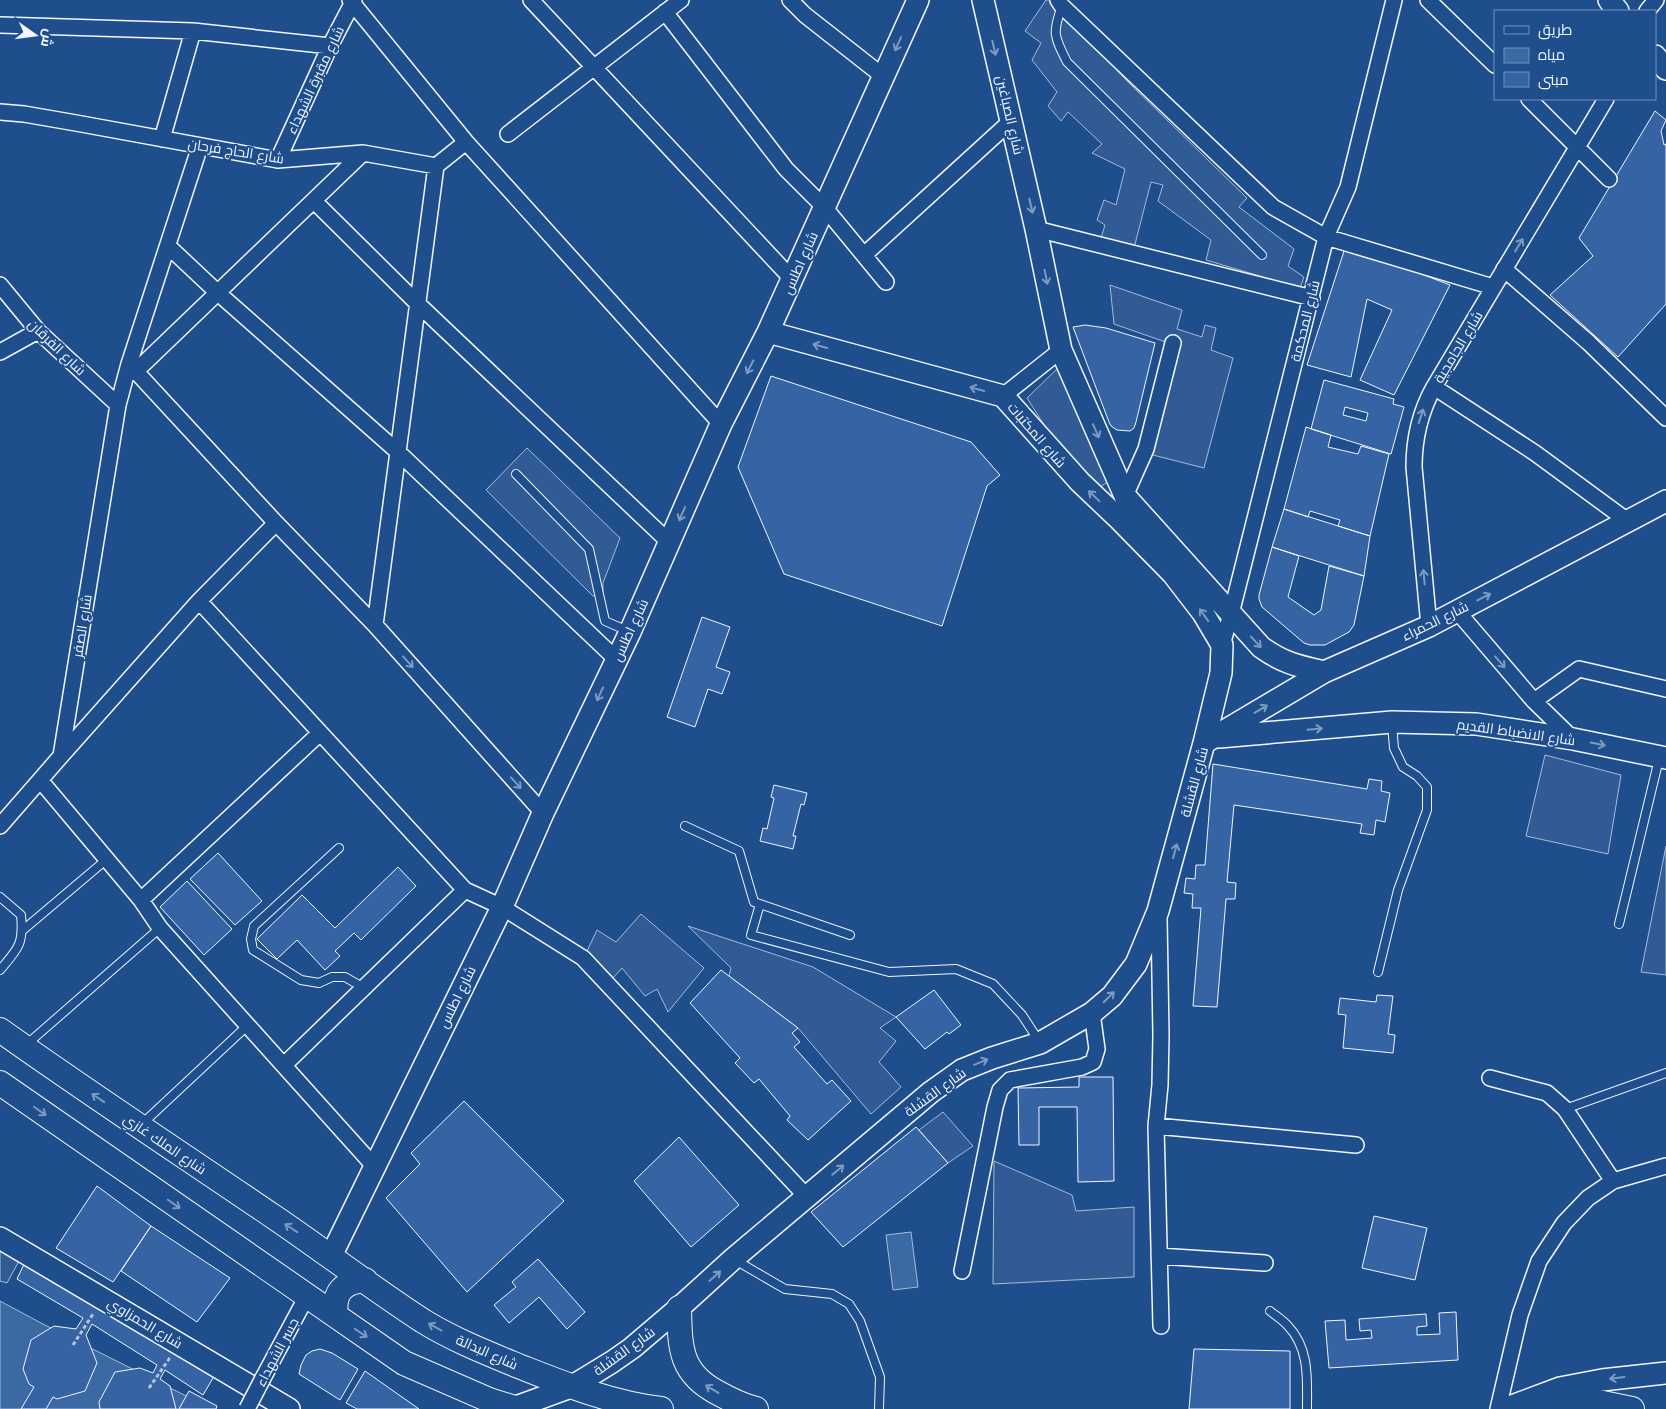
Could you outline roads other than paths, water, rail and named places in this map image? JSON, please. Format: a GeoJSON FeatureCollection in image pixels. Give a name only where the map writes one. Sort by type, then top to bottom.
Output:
{"type":"FeatureCollection","features":[{"type":"Feature","properties":{"kind":"main road","name":"شارع الملك غازي"},"geometry":{"type":"LineString","coordinates":[[0,1030],[331,1256]]}},
{"type":"Feature","properties":{"kind":"main road"},"geometry":{"type":"LineString","coordinates":[[0,1083],[404,1362],[489,1400],[515,1408]]}},
{"type":"Feature","properties":{"kind":"main road","name":"شارع البدالة"},"geometry":{"type":"LineString","coordinates":[[331,1256],[424,1321],[467,1345],[571,1387],[606,1404],[660,1409]]}},
{"type":"Feature","properties":{"kind":"main road"},"geometry":{"type":"LineString","coordinates":[[336,1316],[334,1305],[337,1294],[344,1286],[354,1281],[364,1280]]}},
{"type":"Feature","properties":{"kind":"main road"},"geometry":{"type":"LineString","coordinates":[[679,1308],[682,1351],[688,1366],[697,1379],[734,1402],[756,1409]]}},
{"type":"Feature","properties":{"kind":"main road"},"geometry":{"type":"LineString","coordinates":[[1532,1409],[1561,1408],[1598,1402],[1632,1409]]}},
{"type":"Feature","properties":{"kind":"street"},"geometry":{"type":"LineString","coordinates":[[531,0],[792,279]]}},
{"type":"Feature","properties":{"kind":"street"},"geometry":{"type":"LineString","coordinates":[[790,0],[884,77]]}},
{"type":"Feature","properties":{"kind":"street","name":"شارع اطلس"},"geometry":{"type":"LineString","coordinates":[[331,1256],[502,907],[543,813],[630,632],[721,424],[768,332],[918,0]]}},
{"type":"Feature","properties":{"kind":"street","name":"شارع الصباغين"},"geometry":{"type":"LineString","coordinates":[[984,0],[1036,229]]}},
{"type":"Feature","properties":{"kind":"street","name":"شارع المحكمة"},"geometry":{"type":"LineString","coordinates":[[1222,652],[1326,237],[1348,187],[1394,0]]}},
{"type":"Feature","properties":{"kind":"street"},"geometry":{"type":"LineString","coordinates":[[1428,0],[1494,64]]}},
{"type":"Feature","properties":{"kind":"street"},"geometry":{"type":"LineString","coordinates":[[1609,0],[1617,10]]}},
{"type":"Feature","properties":{"kind":"street"},"geometry":{"type":"LineString","coordinates":[[1648,10],[1656,0]]}},
{"type":"Feature","properties":{"kind":"street"},"geometry":{"type":"LineString","coordinates":[[352,1],[466,142],[721,424]]}},
{"type":"Feature","properties":{"kind":"street","name":"شارع مقبرة الشهداء"},"geometry":{"type":"LineString","coordinates":[[278,160],[352,1]]}},
{"type":"Feature","properties":{"kind":"street"},"geometry":{"type":"LineString","coordinates":[[1060,3],[1273,207],[1326,237],[1494,287]]}},
{"type":"Feature","properties":{"kind":"street"},"geometry":{"type":"LineString","coordinates":[[508,134],[675,4],[786,170],[824,208],[886,282]]}},
{"type":"Feature","properties":{"kind":"street"},"geometry":{"type":"LineString","coordinates":[[0,25],[193,31],[330,46]]}},
{"type":"Feature","properties":{"kind":"street"},"geometry":{"type":"LineString","coordinates":[[162,139],[193,31]]}},
{"type":"Feature","properties":{"kind":"street"},"geometry":{"type":"LineString","coordinates":[[1656,57],[1666,69]]}},
{"type":"Feature","properties":{"kind":"street"},"geometry":{"type":"LineString","coordinates":[[1530,100],[1610,179]]}},
{"type":"Feature","properties":{"kind":"street","name":"شارع الجامجية"},"geometry":{"type":"LineString","coordinates":[[1429,626],[1414,450],[1420,417],[1434,387],[1605,100]]}},
{"type":"Feature","properties":{"kind":"street","name":"شارع الحاج فرحان"},"geometry":{"type":"LineString","coordinates":[[0,112],[24,114],[278,160],[363,153],[436,166]]}},
{"type":"Feature","properties":{"kind":"street"},"geometry":{"type":"LineString","coordinates":[[864,255],[1012,121]]}},
{"type":"Feature","properties":{"kind":"street"},"geometry":{"type":"LineString","coordinates":[[375,625],[436,166],[466,142]]}},
{"type":"Feature","properties":{"kind":"street","name":"شارع الصفر"},"geometry":{"type":"LineString","coordinates":[[61,756],[118,405],[132,368],[200,146]]}},
{"type":"Feature","properties":{"kind":"street"},"geometry":{"type":"LineString","coordinates":[[363,153],[218,294],[132,368],[276,523],[375,625],[543,813]]}},
{"type":"Feature","properties":{"kind":"street"},"geometry":{"type":"LineString","coordinates":[[314,201],[418,304],[669,542]]}},
{"type":"Feature","properties":{"kind":"street"},"geometry":{"type":"LineString","coordinates":[[1312,298],[1036,229],[1061,350],[1125,496],[1261,647],[1277,658],[1293,665],[1324,672]]}},
{"type":"Feature","properties":{"kind":"street"},"geometry":{"type":"LineString","coordinates":[[168,246],[218,294],[398,452],[616,659]]}},
{"type":"Feature","properties":{"kind":"street"},"geometry":{"type":"LineString","coordinates":[[1504,269],[1589,344],[1666,418]]}},
{"type":"Feature","properties":{"kind":"street","name":"شارع الفرقان"},"geometry":{"type":"LineString","coordinates":[[0,285],[38,331],[118,405]]}},
{"type":"Feature","properties":{"kind":"street"},"geometry":{"type":"LineString","coordinates":[[0,352],[38,331]]}},
{"type":"Feature","properties":{"kind":"street","name":"شارع المكتبات"},"geometry":{"type":"LineString","coordinates":[[768,332],[1003,396],[1080,482],[1173,574],[1203,613],[1222,652]]}},
{"type":"Feature","properties":{"kind":"street"},"geometry":{"type":"LineString","coordinates":[[1125,496],[1146,449],[1173,343]]}},
{"type":"Feature","properties":{"kind":"street"},"geometry":{"type":"LineString","coordinates":[[1003,396],[1061,350]]}},
{"type":"Feature","properties":{"kind":"street"},"geometry":{"type":"LineString","coordinates":[[1434,387],[1536,454],[1629,522]]}},
{"type":"Feature","properties":{"kind":"street","name":"شارع الحمراء"},"geometry":{"type":"LineString","coordinates":[[1209,740],[1324,672],[1429,626],[1666,502]]}},
{"type":"Feature","properties":{"kind":"street"},"geometry":{"type":"LineString","coordinates":[[0,826],[199,600],[276,523]]}},
{"type":"Feature","properties":{"kind":"street"},"geometry":{"type":"LineString","coordinates":[[199,600],[320,734],[466,890],[502,907],[583,958],[807,1197]]}},
{"type":"Feature","properties":{"kind":"street"},"geometry":{"type":"LineString","coordinates":[[1457,611],[1534,701],[1573,739]]}},
{"type":"Feature","properties":{"kind":"street","name":"شارع القشلة"},"geometry":{"type":"LineString","coordinates":[[515,1408],[571,1387],[632,1348],[733,1259],[930,1092],[962,1070],[992,1058],[1040,1043],[1092,1013],[1112,996],[1136,964],[1158,911],[1209,740],[1221,673],[1222,652]]}},
{"type":"Feature","properties":{"kind":"street"},"geometry":{"type":"LineString","coordinates":[[1534,701],[1579,669],[1666,689]]}},
{"type":"Feature","properties":{"kind":"street","name":"شارع الانضباط القديم"},"geometry":{"type":"LineString","coordinates":[[1209,740],[1392,722],[1476,724],[1573,739],[1662,758]]}},
{"type":"Feature","properties":{"kind":"street"},"geometry":{"type":"LineString","coordinates":[[141,900],[320,734]]}},
{"type":"Feature","properties":{"kind":"street"},"geometry":{"type":"LineString","coordinates":[[40,780],[141,900],[160,928],[374,1166]]}},
{"type":"Feature","properties":{"kind":"street"},"geometry":{"type":"LineString","coordinates":[[284,1065],[466,890]]}},
{"type":"Feature","properties":{"kind":"street"},"geometry":{"type":"LineString","coordinates":[[1158,911],[1161,1035],[1160,1085],[1156,1126],[1161,1326]]}},
{"type":"Feature","properties":{"kind":"street"},"geometry":{"type":"LineString","coordinates":[[962,1271],[1000,1090],[1010,1080],[1082,1068],[1093,1062],[1097,1049],[1092,1013]]}},
{"type":"Feature","properties":{"kind":"street"},"geometry":{"type":"LineString","coordinates":[[1490,1078],[1547,1093],[1565,1109],[1613,1181]]}},
{"type":"Feature","properties":{"kind":"street"},"geometry":{"type":"LineString","coordinates":[[1156,1126],[1356,1145]]}},
{"type":"Feature","properties":{"kind":"street"},"geometry":{"type":"LineString","coordinates":[[1498,1409],[1520,1315],[1539,1261],[1564,1223],[1588,1198],[1613,1181],[1666,1166]]}},
{"type":"Feature","properties":{"kind":"street","name":"شارع الحمزاوي"},"geometry":{"type":"LineString","coordinates":[[0,1238],[289,1409]]}},
{"type":"Feature","properties":{"kind":"street"},"geometry":{"type":"LineString","coordinates":[[1159,1256],[1266,1263]]}},
{"type":"Feature","properties":{"kind":"street","name":"جسر الشهداء"},"geometry":{"type":"LineString","coordinates":[[247,1409],[307,1296]]}},
{"type":"Feature","properties":{"kind":"street"},"geometry":{"type":"LineString","coordinates":[[1504,1409],[1560,1388],[1602,1380],[1666,1373]]}},
{"type":"Feature","properties":{"kind":"lane"},"geometry":{"type":"LineString","coordinates":[[1060,3],[1055,26],[1057,42],[1067,62],[1262,255]]}},
{"type":"Feature","properties":{"kind":"lane"},"geometry":{"type":"LineString","coordinates":[[516,474],[589,549],[605,621],[630,632]]}},
{"type":"Feature","properties":{"kind":"lane"},"geometry":{"type":"LineString","coordinates":[[1378,972],[1398,890],[1427,810],[1427,787],[1417,776],[1403,767],[1394,748],[1392,722]]}},
{"type":"Feature","properties":{"kind":"lane"},"geometry":{"type":"LineString","coordinates":[[1619,924],[1662,758]]}},
{"type":"Feature","properties":{"kind":"lane"},"geometry":{"type":"LineString","coordinates":[[685,826],[739,851],[754,902],[850,935]]}},
{"type":"Feature","properties":{"kind":"lane"},"geometry":{"type":"LineString","coordinates":[[339,848],[254,926],[251,939],[253,950],[301,980],[319,983],[332,977],[344,977],[364,988]]}},
{"type":"Feature","properties":{"kind":"lane"},"geometry":{"type":"LineString","coordinates":[[23,930],[107,859]]}},
{"type":"Feature","properties":{"kind":"lane"},"geometry":{"type":"LineString","coordinates":[[0,897],[21,915],[23,930],[19,949],[0,970]]}},
{"type":"Feature","properties":{"kind":"lane"},"geometry":{"type":"LineString","coordinates":[[760,904],[751,935],[890,972],[956,969],[993,984],[1022,1014],[1040,1043]]}},
{"type":"Feature","properties":{"kind":"lane"},"geometry":{"type":"LineString","coordinates":[[24,1047],[160,928]]}},
{"type":"Feature","properties":{"kind":"lane"},"geometry":{"type":"LineString","coordinates":[[140,1126],[248,1025]]}},
{"type":"Feature","properties":{"kind":"lane"},"geometry":{"type":"LineString","coordinates":[[1565,1109],[1666,1073]]}},
{"type":"Feature","properties":{"kind":"lane"},"geometry":{"type":"LineString","coordinates":[[733,1259],[785,1289],[832,1294],[849,1304],[860,1321],[880,1377],[879,1409]]}},
{"type":"Feature","properties":{"kind":"lane"},"geometry":{"type":"LineString","coordinates":[[1270,1311],[1288,1326],[1303,1348],[1307,1409]]}},
{"type":"Feature","properties":{"kind":"water"},"geometry":{"type":"Polygon","coordinates":[[[911,1232],[918,1287],[893,1290],[886,1235],[911,1232]]]}},
{"type":"Feature","properties":{"kind":"water"},"geometry":{"type":"Polygon","coordinates":[[[0,1301],[41,1323],[212,1409],[0,1409],[0,1301]]]}}]}
